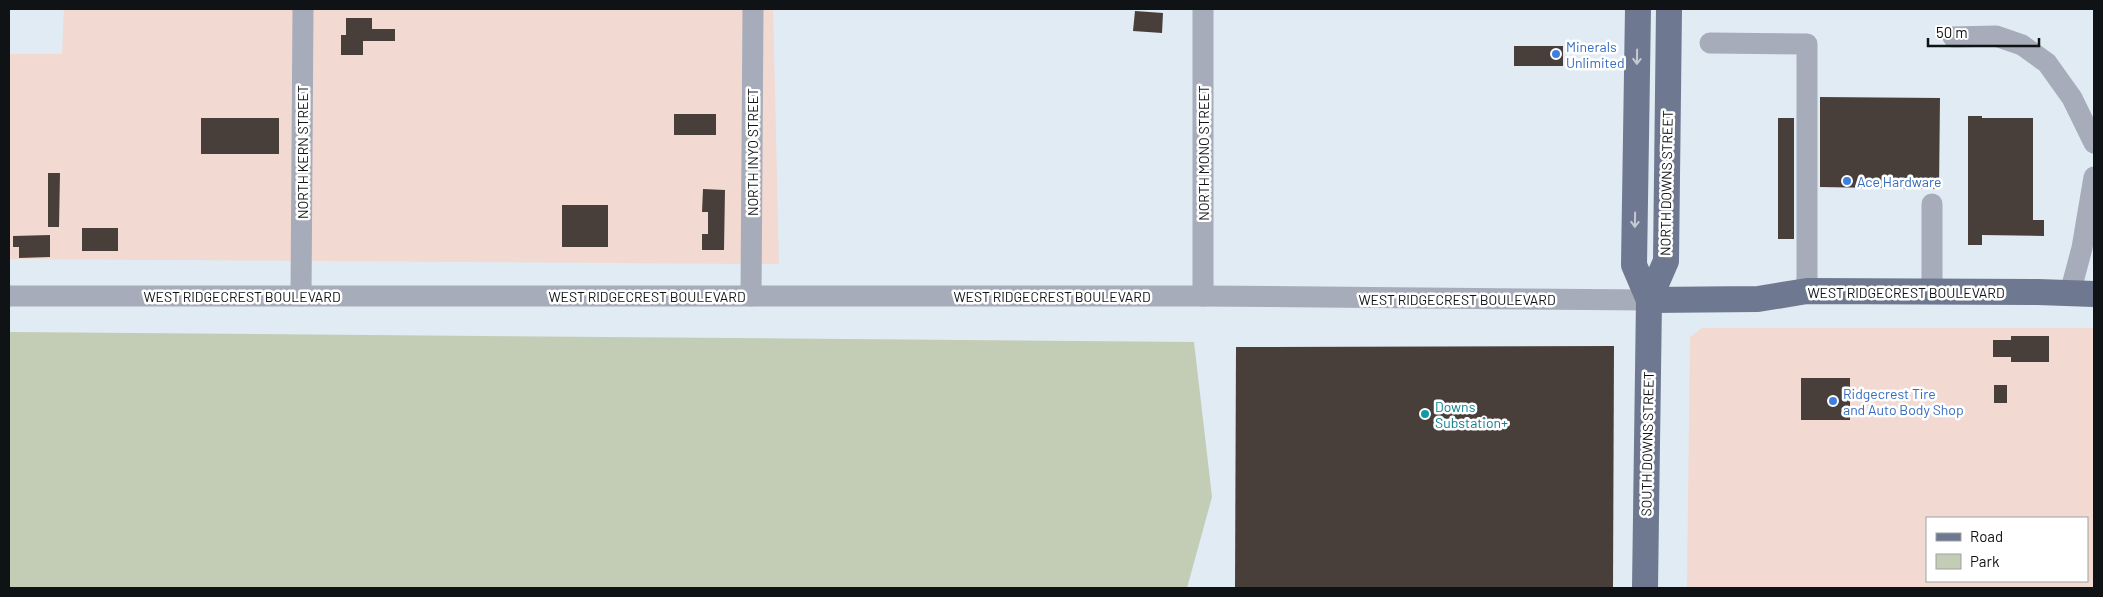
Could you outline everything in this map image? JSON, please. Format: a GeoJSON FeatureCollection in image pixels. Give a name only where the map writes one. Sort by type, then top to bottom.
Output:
{"type":"FeatureCollection","features":[{"type":"Feature","properties":{"kind":"main road"},"geometry":{"type":"LineString","coordinates":[[1638,9],[1634,264],[1650,300]]}},
{"type":"Feature","properties":{"kind":"main road","name":"NORTH DOWNS STREET"},"geometry":{"type":"LineString","coordinates":[[1650,300],[1666,261],[1668,9]]}},
{"type":"Feature","properties":{"kind":"main road","name":"WEST RIDGECREST BOULEVARD"},"geometry":{"type":"LineString","coordinates":[[1650,300],[1758,299],[1807,291],[2082,294]]}},
{"type":"Feature","properties":{"kind":"main road","name":"SOUTH DOWNS STREET"},"geometry":{"type":"LineString","coordinates":[[1645,588],[1650,300]]}},
{"type":"Feature","properties":{"kind":"street","name":"NORTH KERN STREET"},"geometry":{"type":"LineString","coordinates":[[301,296],[303,9]]}},
{"type":"Feature","properties":{"kind":"street","name":"NORTH INYO STREET"},"geometry":{"type":"LineString","coordinates":[[751,296],[753,9]]}},
{"type":"Feature","properties":{"kind":"street","name":"NORTH MONO STREET"},"geometry":{"type":"LineString","coordinates":[[1203,9],[1203,296]]}},
{"type":"Feature","properties":{"kind":"street"},"geometry":{"type":"LineString","coordinates":[[1953,36],[1996,36],[2022,46],[2047,63],[2072,98],[2094,143]]}},
{"type":"Feature","properties":{"kind":"street"},"geometry":{"type":"LineString","coordinates":[[1710,44],[1807,44],[1807,291]]}},
{"type":"Feature","properties":{"kind":"street"},"geometry":{"type":"LineString","coordinates":[[2082,294],[2083,240],[2094,177]]}},
{"type":"Feature","properties":{"kind":"street"},"geometry":{"type":"LineString","coordinates":[[1932,204],[1932,291]]}},
{"type":"Feature","properties":{"kind":"street","name":"WEST RIDGECREST BOULEVARD"},"geometry":{"type":"LineString","coordinates":[[9,296],[1203,296],[1650,300]]}},
{"type":"Feature","properties":{"kind":"shaded area"},"geometry":{"type":"Polygon","coordinates":[[[64,9],[773,9],[779,264],[9,259],[9,54],[62,54],[64,9]]]}},
{"type":"Feature","properties":{"kind":"shaded area"},"geometry":{"type":"Polygon","coordinates":[[[1702,328],[2094,328],[2094,588],[1687,588],[1690,337],[1702,328]]]}},
{"type":"Feature","properties":{"kind":"green space"},"geometry":{"type":"Polygon","coordinates":[[[9,332],[1194,342],[1212,497],[1187,588],[9,588],[9,332]]]}},
{"type":"Feature","properties":{"kind":"building"},"geometry":{"type":"Polygon","coordinates":[[[1135,11],[1163,13],[1162,33],[1133,31],[1135,11]]]}},
{"type":"Feature","properties":{"kind":"building"},"geometry":{"type":"Polygon","coordinates":[[[346,18],[372,18],[372,29],[395,29],[395,41],[363,41],[363,55],[341,55],[341,35],[346,35],[346,18]]]}},
{"type":"Feature","properties":{"kind":"building"},"geometry":{"type":"Polygon","coordinates":[[[1514,46],[1563,46],[1563,66],[1514,66],[1514,46]]]}},
{"type":"Feature","properties":{"kind":"building"},"geometry":{"type":"Polygon","coordinates":[[[1820,97],[1940,98],[1939,189],[1820,187],[1820,97]]]}},
{"type":"Feature","properties":{"kind":"building"},"geometry":{"type":"Polygon","coordinates":[[[674,114],[716,114],[716,135],[674,135],[674,114]]]}},
{"type":"Feature","properties":{"kind":"building"},"geometry":{"type":"Polygon","coordinates":[[[1968,116],[1982,116],[1982,118],[2033,118],[2033,220],[2044,220],[2044,236],[1982,235],[1982,245],[1968,245],[1968,116]]]}},
{"type":"Feature","properties":{"kind":"building"},"geometry":{"type":"Polygon","coordinates":[[[201,118],[279,118],[279,154],[201,154],[201,118]]]}},
{"type":"Feature","properties":{"kind":"building"},"geometry":{"type":"Polygon","coordinates":[[[1778,118],[1794,118],[1794,239],[1778,239],[1778,118]]]}},
{"type":"Feature","properties":{"kind":"building"},"geometry":{"type":"Polygon","coordinates":[[[48,173],[60,173],[59,227],[48,227],[48,173]]]}},
{"type":"Feature","properties":{"kind":"building"},"geometry":{"type":"Polygon","coordinates":[[[703,189],[725,190],[724,250],[702,250],[702,234],[708,234],[708,212],[702,212],[703,189]]]}},
{"type":"Feature","properties":{"kind":"building"},"geometry":{"type":"Polygon","coordinates":[[[562,205],[608,205],[608,247],[562,247],[562,205]]]}},
{"type":"Feature","properties":{"kind":"building"},"geometry":{"type":"Polygon","coordinates":[[[82,228],[118,228],[118,251],[82,251],[82,228]]]}},
{"type":"Feature","properties":{"kind":"building"},"geometry":{"type":"Polygon","coordinates":[[[50,235],[50,257],[19,258],[19,247],[13,247],[13,236],[50,235]]]}},
{"type":"Feature","properties":{"kind":"building"},"geometry":{"type":"Polygon","coordinates":[[[2011,336],[2049,336],[2049,362],[2011,362],[2011,357],[1993,357],[1993,340],[2011,340],[2011,336]]]}},
{"type":"Feature","properties":{"kind":"building","name":"Downs Substation+"},"geometry":{"type":"Polygon","coordinates":[[[1614,346],[1613,588],[1235,588],[1236,347],[1614,346]]]}},
{"type":"Feature","properties":{"kind":"building"},"geometry":{"type":"Polygon","coordinates":[[[1801,378],[1850,378],[1850,420],[1801,420],[1801,378]]]}},
{"type":"Feature","properties":{"kind":"building"},"geometry":{"type":"Polygon","coordinates":[[[1994,385],[2007,385],[2007,403],[1994,403],[1994,385]]]}},
{"type":"Feature","properties":{"kind":"place","name":"Minerals Unlimited"},"geometry":{"type":"Point","coordinates":[1556,54]}},
{"type":"Feature","properties":{"kind":"place","name":"Ace Hardware"},"geometry":{"type":"Point","coordinates":[1847,181]}},
{"type":"Feature","properties":{"kind":"place","name":"Ridgecrest Tire and Auto Body Shop"},"geometry":{"type":"Point","coordinates":[1833,401]}},
{"type":"Feature","properties":{"kind":"place","name":"Downs Substation+"},"geometry":{"type":"Point","coordinates":[1425,414]}}]}
